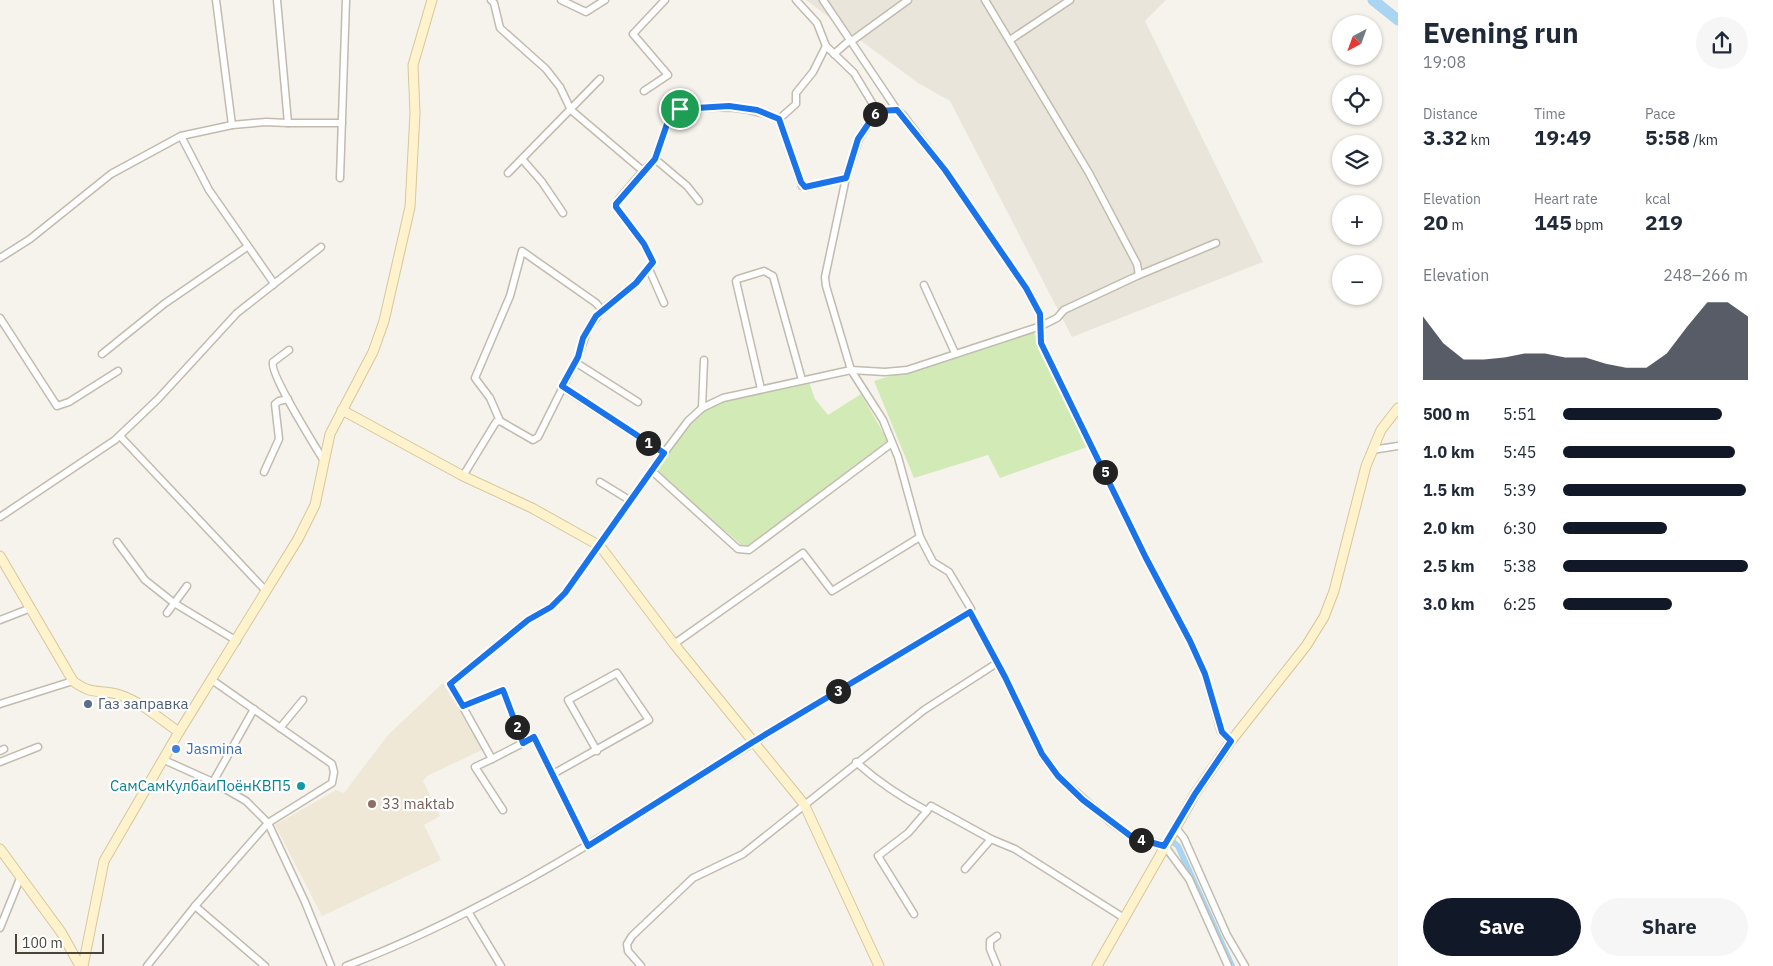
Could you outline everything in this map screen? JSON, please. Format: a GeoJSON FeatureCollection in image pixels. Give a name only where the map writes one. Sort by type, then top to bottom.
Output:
{"type":"FeatureCollection","features":[{"type":"Feature","properties":{"kind":"street"},"geometry":{"type":"LineString","coordinates":[[216,0],[232,125]]}},
{"type":"Feature","properties":{"kind":"street"},"geometry":{"type":"LineString","coordinates":[[277,0],[288,123]]}},
{"type":"Feature","properties":{"kind":"street"},"geometry":{"type":"LineString","coordinates":[[340,178],[346,0]]}},
{"type":"Feature","properties":{"kind":"street"},"geometry":{"type":"LineString","coordinates":[[81,966],[104,861],[179,732],[237,641],[298,539],[315,505],[330,434],[373,352],[384,321],[410,207],[415,113],[413,66],[432,0]]}},
{"type":"Feature","properties":{"kind":"street"},"geometry":{"type":"LineString","coordinates":[[491,0],[494,4],[500,28],[546,69],[560,87],[572,110],[644,170]]}},
{"type":"Feature","properties":{"kind":"street"},"geometry":{"type":"LineString","coordinates":[[561,0],[586,12],[594,9],[605,0]]}},
{"type":"Feature","properties":{"kind":"street"},"geometry":{"type":"LineString","coordinates":[[644,91],[668,75],[633,34],[665,0]]}},
{"type":"Feature","properties":{"kind":"street"},"geometry":{"type":"LineString","coordinates":[[796,0],[818,23],[826,46],[854,73],[877,111]]}},
{"type":"Feature","properties":{"kind":"street"},"geometry":{"type":"LineString","coordinates":[[823,0],[897,110],[945,170],[1008,259],[1040,314],[1041,343],[1146,558],[1190,641],[1205,674],[1222,732],[1231,741]]}},
{"type":"Feature","properties":{"kind":"street"},"geometry":{"type":"LineString","coordinates":[[834,54],[850,40],[854,40],[908,0]]}},
{"type":"Feature","properties":{"kind":"street"},"geometry":{"type":"LineString","coordinates":[[985,0],[1089,173],[1137,264],[1139,275]]}},
{"type":"Feature","properties":{"kind":"street"},"geometry":{"type":"LineString","coordinates":[[1010,40],[1070,0]]}},
{"type":"Feature","properties":{"kind":"street"},"geometry":{"type":"LineString","coordinates":[[779,119],[796,104],[796,93],[813,72],[826,46]]}},
{"type":"Feature","properties":{"kind":"street"},"geometry":{"type":"LineString","coordinates":[[508,173],[572,110],[600,79]]}},
{"type":"Feature","properties":{"kind":"street"},"geometry":{"type":"LineString","coordinates":[[602,310],[596,303],[522,251],[510,296],[475,378],[490,398],[500,421],[535,440],[575,362],[583,338],[602,310],[636,283],[649,269],[653,262],[652,258],[616,207],[619,199],[655,159],[667,124],[680,109],[729,106],[757,110],[779,119],[802,186],[807,187],[846,178]]}},
{"type":"Feature","properties":{"kind":"street"},"geometry":{"type":"LineString","coordinates":[[877,111],[897,110]]}},
{"type":"Feature","properties":{"kind":"street"},"geometry":{"type":"LineString","coordinates":[[877,111],[858,139],[846,178],[826,277],[826,286],[851,370],[883,420],[892,443],[920,537],[933,562],[948,572],[971,609],[970,612],[1042,754],[1058,776],[1083,800],[1132,837],[1164,846],[1189,879],[1228,966]]}},
{"type":"Feature","properties":{"kind":"street"},"geometry":{"type":"LineString","coordinates":[[0,258],[30,239],[111,174],[181,136],[232,125],[266,122],[342,123]]}},
{"type":"Feature","properties":{"kind":"street"},"geometry":{"type":"LineString","coordinates":[[181,136],[197,171],[247,247],[274,282],[273,285]]}},
{"type":"Feature","properties":{"kind":"street"},"geometry":{"type":"LineString","coordinates":[[655,159],[686,186],[699,201]]}},
{"type":"Feature","properties":{"kind":"street"},"geometry":{"type":"LineString","coordinates":[[522,160],[542,182],[563,213]]}},
{"type":"Feature","properties":{"kind":"street"},"geometry":{"type":"LineString","coordinates":[[492,759],[450,684],[528,620],[551,607],[565,593],[664,453],[688,421],[702,408],[723,398],[851,370],[885,372],[907,370],[1040,326],[1057,318],[1064,310],[1139,275],[1216,243]]}},
{"type":"Feature","properties":{"kind":"street"},"geometry":{"type":"LineString","coordinates":[[102,354],[164,304],[247,247]]}},
{"type":"Feature","properties":{"kind":"street"},"geometry":{"type":"LineString","coordinates":[[0,517],[120,436],[158,399],[237,313],[321,247]]}},
{"type":"Feature","properties":{"kind":"street"},"geometry":{"type":"LineString","coordinates":[[649,269],[664,302]]}},
{"type":"Feature","properties":{"kind":"street"},"geometry":{"type":"LineString","coordinates":[[761,389],[736,281],[738,278],[764,271],[773,276],[802,380]]}},
{"type":"Feature","properties":{"kind":"street"},"geometry":{"type":"LineString","coordinates":[[924,286],[955,353]]}},
{"type":"Feature","properties":{"kind":"street"},"geometry":{"type":"LineString","coordinates":[[0,318],[57,406],[69,402],[118,370]]}},
{"type":"Feature","properties":{"kind":"street"},"geometry":{"type":"LineString","coordinates":[[289,350],[272,363],[288,399],[324,461]]}},
{"type":"Feature","properties":{"kind":"street"},"geometry":{"type":"LineString","coordinates":[[702,408],[704,360]]}},
{"type":"Feature","properties":{"kind":"street"},"geometry":{"type":"LineString","coordinates":[[575,362],[638,402]]}},
{"type":"Feature","properties":{"kind":"street"},"geometry":{"type":"LineString","coordinates":[[562,386],[664,453]]}},
{"type":"Feature","properties":{"kind":"street"},"geometry":{"type":"LineString","coordinates":[[264,472],[279,439],[275,404],[278,400],[288,399]]}},
{"type":"Feature","properties":{"kind":"street"},"geometry":{"type":"LineString","coordinates":[[1097,966],[1175,827],[1231,741],[1306,646],[1324,616],[1334,591],[1372,450],[1381,430],[1398,408]]}},
{"type":"Feature","properties":{"kind":"street"},"geometry":{"type":"LineString","coordinates":[[342,410],[463,476],[532,508],[600,546],[674,644],[804,804],[879,966]]}},
{"type":"Feature","properties":{"kind":"street"},"geometry":{"type":"LineString","coordinates":[[463,476],[493,425],[500,421]]}},
{"type":"Feature","properties":{"kind":"street"},"geometry":{"type":"LineString","coordinates":[[120,436],[266,591]]}},
{"type":"Feature","properties":{"kind":"street"},"geometry":{"type":"LineString","coordinates":[[652,471],[738,549],[743,551],[749,550],[892,443]]}},
{"type":"Feature","properties":{"kind":"street"},"geometry":{"type":"LineString","coordinates":[[1372,450],[1398,446]]}},
{"type":"Feature","properties":{"kind":"street"},"geometry":{"type":"LineString","coordinates":[[600,482],[631,500]]}},
{"type":"Feature","properties":{"kind":"street"},"geometry":{"type":"LineString","coordinates":[[674,644],[803,553],[832,591],[920,537]]}},
{"type":"Feature","properties":{"kind":"street"},"geometry":{"type":"LineString","coordinates":[[118,542],[145,580],[174,603],[237,641]]}},
{"type":"Feature","properties":{"kind":"street"},"geometry":{"type":"LineString","coordinates":[[0,556],[72,681],[84,690],[119,694],[140,705],[179,732]]}},
{"type":"Feature","properties":{"kind":"street"},"geometry":{"type":"LineString","coordinates":[[167,613],[187,586]]}},
{"type":"Feature","properties":{"kind":"street"},"geometry":{"type":"LineString","coordinates":[[0,620],[31,608]]}},
{"type":"Feature","properties":{"kind":"street"},"geometry":{"type":"LineString","coordinates":[[346,966],[365,963],[468,912],[588,846],[753,742],[970,612]]}},
{"type":"Feature","properties":{"kind":"street"},"geometry":{"type":"LineString","coordinates":[[641,966],[628,951],[627,944],[632,936],[693,878],[742,854],[924,710],[997,662]]}},
{"type":"Feature","properties":{"kind":"street"},"geometry":{"type":"LineString","coordinates":[[553,774],[597,751],[649,720],[617,673],[568,700],[597,751]]}},
{"type":"Feature","properties":{"kind":"street"},"geometry":{"type":"LineString","coordinates":[[147,966],[195,906],[268,823],[332,783],[334,772],[332,764],[212,680]]}},
{"type":"Feature","properties":{"kind":"street"},"geometry":{"type":"LineString","coordinates":[[0,704],[72,681]]}},
{"type":"Feature","properties":{"kind":"street"},"geometry":{"type":"LineString","coordinates":[[463,706],[503,690],[523,743]]}},
{"type":"Feature","properties":{"kind":"street"},"geometry":{"type":"LineString","coordinates":[[280,728],[303,700]]}},
{"type":"Feature","properties":{"kind":"street"},"geometry":{"type":"LineString","coordinates":[[213,782],[254,708]]}},
{"type":"Feature","properties":{"kind":"street"},"geometry":{"type":"LineString","coordinates":[[503,810],[475,767],[534,737],[588,846]]}},
{"type":"Feature","properties":{"kind":"street"},"geometry":{"type":"LineString","coordinates":[[0,762],[38,747]]}},
{"type":"Feature","properties":{"kind":"street"},"geometry":{"type":"LineString","coordinates":[[164,760],[213,782],[246,801],[268,823],[305,902],[331,966]]}},
{"type":"Feature","properties":{"kind":"street"},"geometry":{"type":"LineString","coordinates":[[856,762],[877,781],[927,811]]}},
{"type":"Feature","properties":{"kind":"street"},"geometry":{"type":"LineString","coordinates":[[914,914],[878,856],[908,833],[931,806],[991,839],[1015,849],[1124,918]]}},
{"type":"Feature","properties":{"kind":"street"},"geometry":{"type":"LineString","coordinates":[[1175,827],[1184,838],[1227,935],[1245,966]]}},
{"type":"Feature","properties":{"kind":"street"},"geometry":{"type":"LineString","coordinates":[[965,869],[991,839]]}},
{"type":"Feature","properties":{"kind":"street"},"geometry":{"type":"LineString","coordinates":[[0,849],[22,876],[61,932],[81,966]]}},
{"type":"Feature","properties":{"kind":"street"},"geometry":{"type":"LineString","coordinates":[[0,928],[22,876]]}},
{"type":"Feature","properties":{"kind":"street"},"geometry":{"type":"LineString","coordinates":[[195,906],[265,966]]}},
{"type":"Feature","properties":{"kind":"street"},"geometry":{"type":"LineString","coordinates":[[468,912],[501,966]]}},
{"type":"Feature","properties":{"kind":"street"},"geometry":{"type":"LineString","coordinates":[[997,936],[990,941],[990,949],[997,966]]}},
{"type":"Feature","properties":{"kind":"shaded area"},"geometry":{"type":"Polygon","coordinates":[[[806,0],[1166,0],[1145,21],[1263,262],[1072,337],[950,101],[918,83],[806,0]]]}},
{"type":"Feature","properties":{"kind":"shaded area","name":"33 maktab"},"geometry":{"type":"Polygon","coordinates":[[[443,683],[482,750],[427,776],[423,781],[440,816],[424,825],[441,860],[322,916],[275,825],[336,790],[344,793],[388,735],[443,683]]]}},
{"type":"Feature","properties":{"kind":"green space"},"geometry":{"type":"Polygon","coordinates":[[[1034,332],[1087,447],[1000,478],[988,455],[914,478],[874,381],[1034,332]]]}},
{"type":"Feature","properties":{"kind":"green space"},"geometry":{"type":"Polygon","coordinates":[[[809,382],[815,399],[828,415],[861,394],[889,443],[745,548],[655,471],[686,429],[708,408],[742,395],[809,382]]]}},
{"type":"Feature","properties":{"kind":"waterway"},"geometry":{"type":"LineString","coordinates":[[1373,0],[1398,20]]}},
{"type":"Feature","properties":{"kind":"waterway"},"geometry":{"type":"LineString","coordinates":[[1173,842],[1178,846],[1232,966]]}},
{"type":"Feature","properties":{"kind":"place","name":"Газ заправка"},"geometry":{"type":"Point","coordinates":[88,704]}},
{"type":"Feature","properties":{"kind":"place","name":"Jasmina"},"geometry":{"type":"Point","coordinates":[176,749]}},
{"type":"Feature","properties":{"kind":"place","name":"СамСамКулбаиПоёнКВП5"},"geometry":{"type":"Point","coordinates":[301,786]}},
{"type":"Feature","properties":{"kind":"place","name":"33 maktab"},"geometry":{"type":"Point","coordinates":[372,804]}},
{"type":"Feature","properties":{"kind":"route"},"geometry":{"type":"LineString","coordinates":[[729,106],[757,110],[779,119],[802,186],[805,187],[846,178],[858,139],[877,111],[884,109],[897,110],[945,170],[1008,259],[1040,314],[1041,343],[1146,558],[1190,641],[1205,674],[1222,732],[1231,741],[1195,794],[1164,846],[1132,837],[1083,800],[1058,776],[1042,754],[1005,677],[970,612],[753,742],[588,846],[534,737],[523,743],[503,690],[463,706],[450,684],[528,620],[551,607],[565,593],[664,453],[562,386],[578,357],[583,338],[596,316],[636,283],[653,262],[644,244],[616,207],[616,204],[655,159],[667,124],[680,109],[729,106]]}}]}
